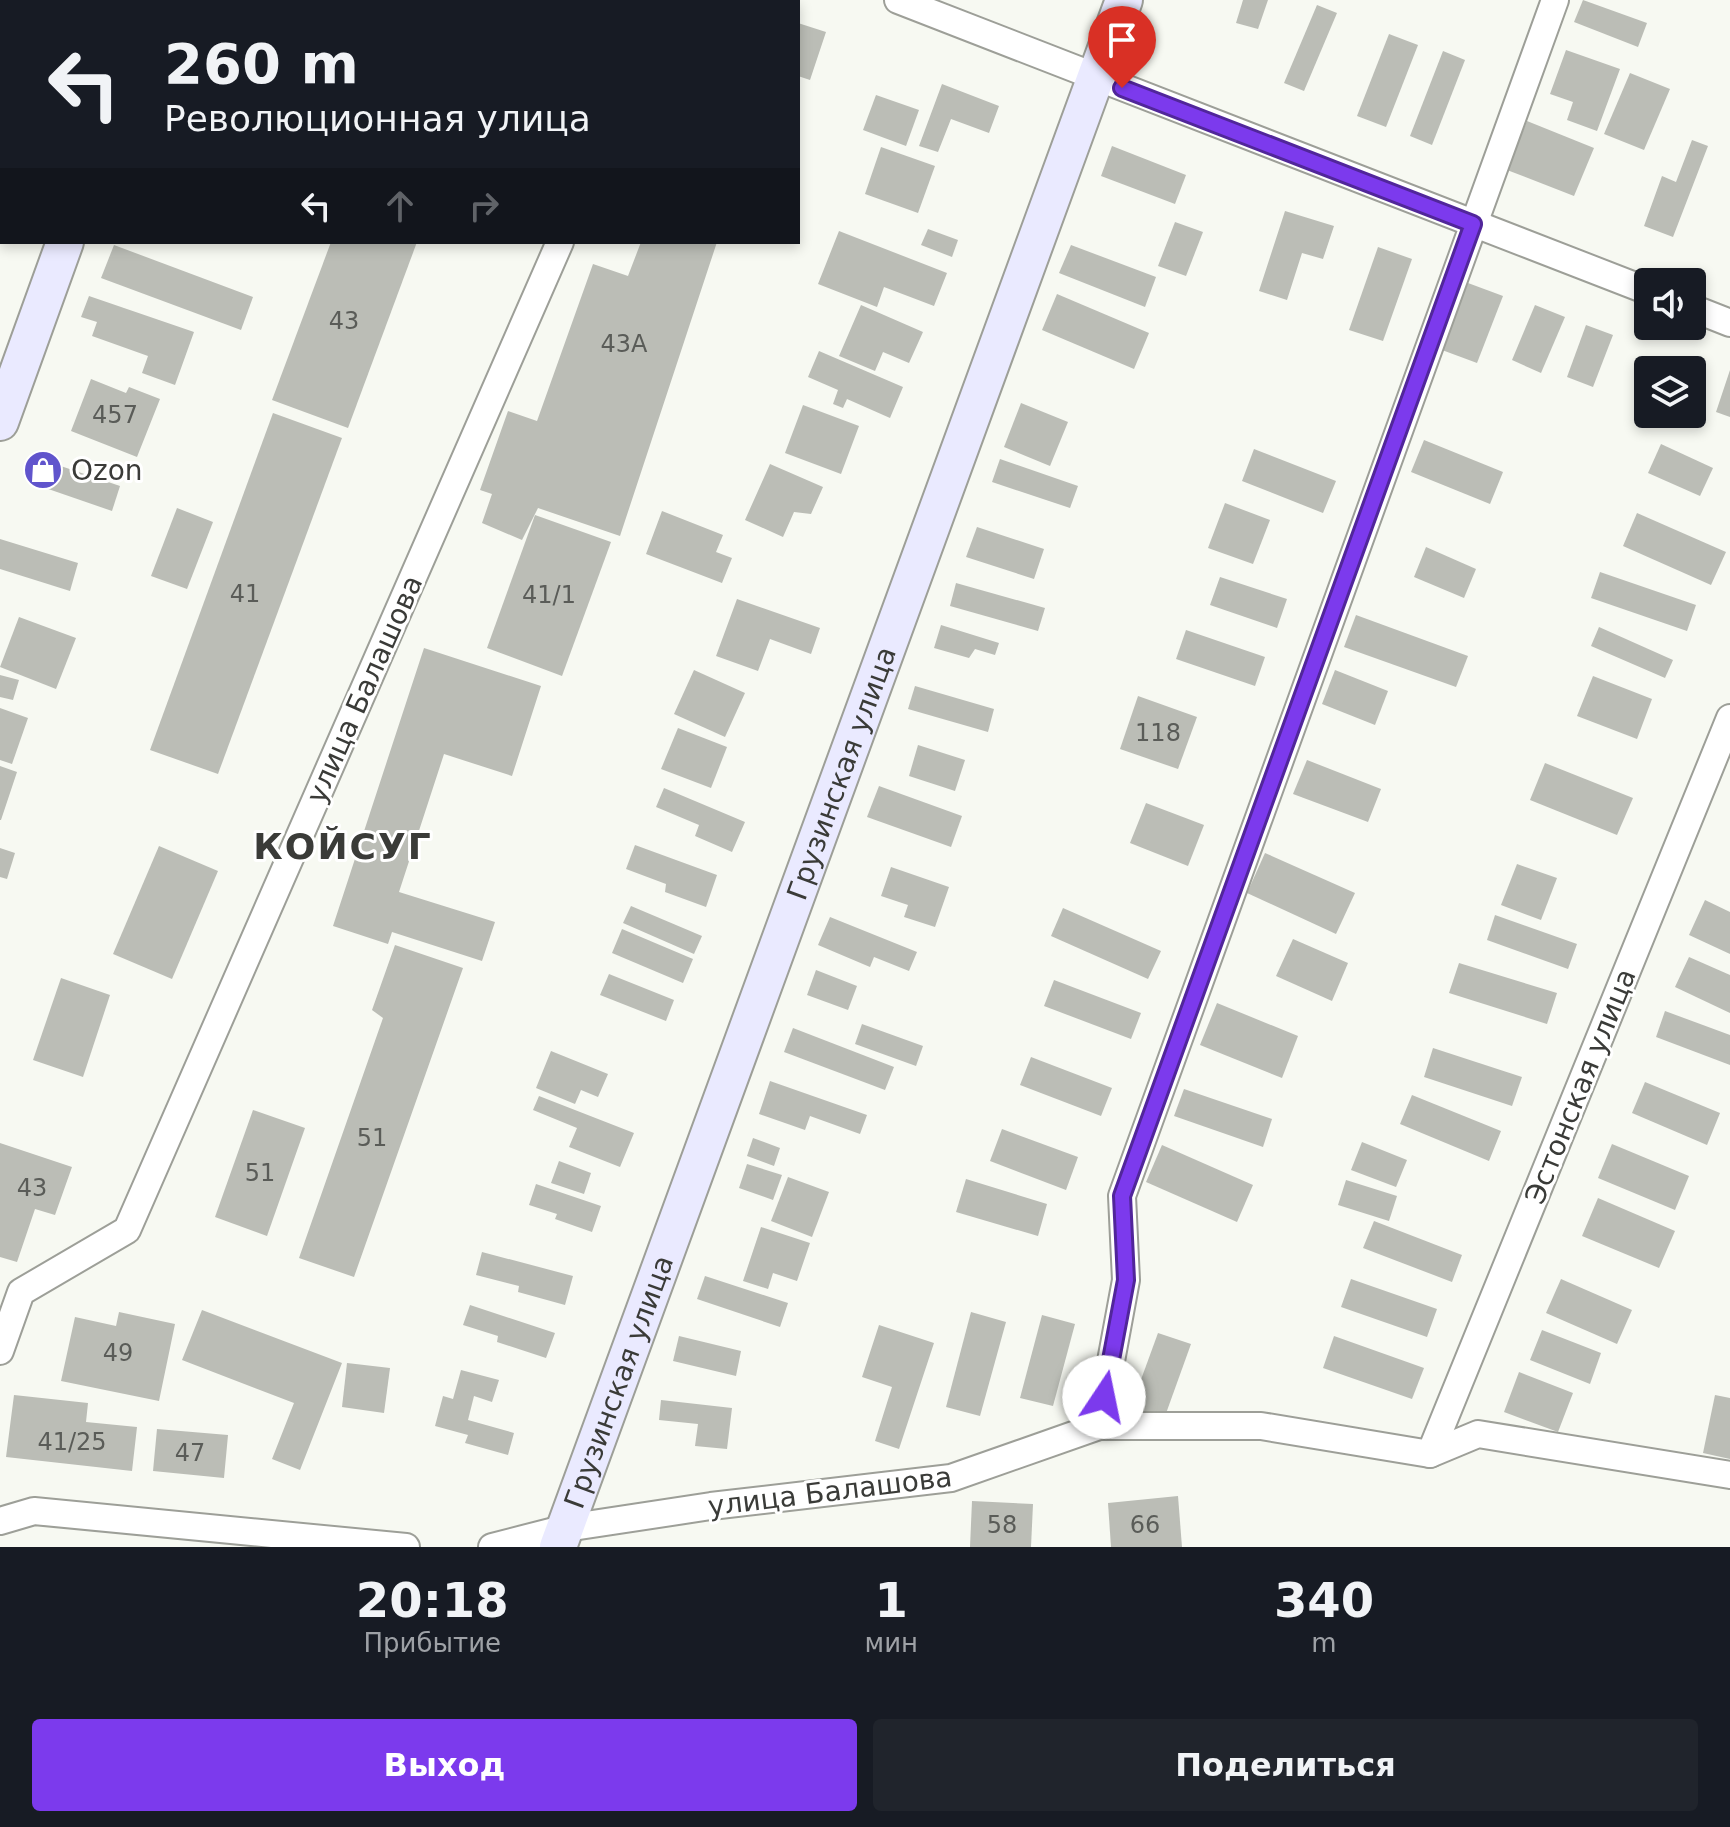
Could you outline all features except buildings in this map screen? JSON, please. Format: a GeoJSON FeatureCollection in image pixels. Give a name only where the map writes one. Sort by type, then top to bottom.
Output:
{"type":"FeatureCollection","features":[{"type":"Feature","properties":{"kind":"main road","name":"Грузинская улица"},"geometry":{"type":"LineString","coordinates":[[562,1537],[1124,0]]}},
{"type":"Feature","properties":{"kind":"main road"},"geometry":{"type":"LineString","coordinates":[[0,422],[60,244]]}},
{"type":"Feature","properties":{"kind":"street"},"geometry":{"type":"LineString","coordinates":[[898,0],[1634,286]]}},
{"type":"Feature","properties":{"kind":"street"},"geometry":{"type":"LineString","coordinates":[[1099,1426],[1126,1280],[1122,1196],[1555,0]]}},
{"type":"Feature","properties":{"kind":"street","name":"улица Балашова"},"geometry":{"type":"LineString","coordinates":[[0,1351],[21,1292],[127,1230],[559,244]]}},
{"type":"Feature","properties":{"kind":"street"},"geometry":{"type":"LineString","coordinates":[[1706,314],[1730,323]]}},
{"type":"Feature","properties":{"kind":"street","name":"Эстонская улица"},"geometry":{"type":"LineString","coordinates":[[1430,1454],[1730,718]]}},
{"type":"Feature","properties":{"kind":"street","name":"улица Балашова"},"geometry":{"type":"LineString","coordinates":[[492,1547],[562,1537],[711,1506],[951,1478],[1099,1426],[1261,1426],[1430,1454]]}},
{"type":"Feature","properties":{"kind":"street"},"geometry":{"type":"LineString","coordinates":[[1430,1454],[1478,1434],[1730,1475]]}},
{"type":"Feature","properties":{"kind":"street"},"geometry":{"type":"LineString","coordinates":[[0,1521],[34,1511],[406,1547]]}},
{"type":"Feature","properties":{"kind":"place","name":"Ozon"},"geometry":{"type":"Point","coordinates":[43,470]}},
{"type":"Feature","properties":{"kind":"district","name":"КОЙСУГ"},"geometry":{"type":"Point","coordinates":[343,846]}},
{"type":"Feature","properties":{"kind":"route"},"geometry":{"type":"LineString","coordinates":[[1104,1397],[1126,1280],[1122,1196],[1473,224],[1122,88]]}}]}
